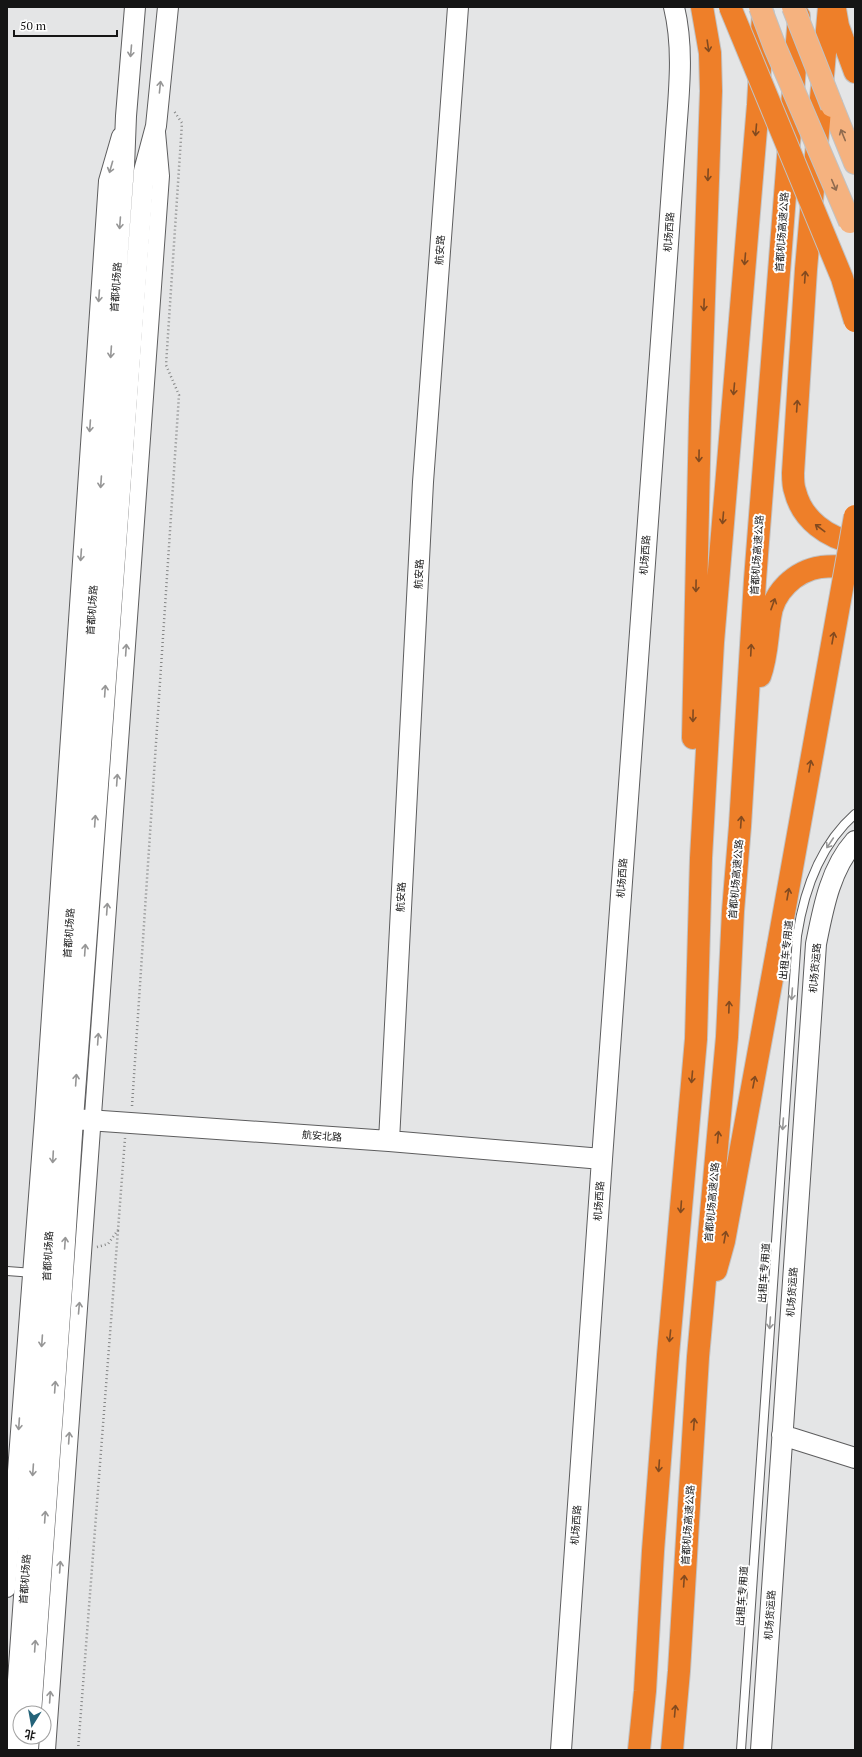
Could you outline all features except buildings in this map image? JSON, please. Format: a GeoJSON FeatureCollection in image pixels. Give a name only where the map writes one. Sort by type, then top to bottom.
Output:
{"type":"FeatureCollection","features":[{"type":"Feature","properties":{"kind":"highway"},"geometry":{"type":"LineString","coordinates":[[696,1038],[688,929],[700,417],[711,91],[710,53],[702,7]]}},
{"type":"Feature","properties":{"kind":"highway"},"geometry":{"type":"LineString","coordinates":[[730,7],[836,264],[855,321]]}},
{"type":"Feature","properties":{"kind":"highway"},"geometry":{"type":"LineString","coordinates":[[639,1750],[646,1691],[654,1536],[666,1379],[696,1038],[702,851],[713,642],[758,104],[764,7]]}},
{"type":"Feature","properties":{"kind":"highway","name":"首都机场高速公路"},"geometry":{"type":"LineString","coordinates":[[672,1750],[681,1643],[698,1357],[726,1051],[733,911],[747,723],[763,467],[800,7]]}},
{"type":"Feature","properties":{"kind":"highway"},"geometry":{"type":"LineString","coordinates":[[829,7],[806,269],[793,473],[795,492],[806,514],[814,524],[837,538],[855,543]]}},
{"type":"Feature","properties":{"kind":"highway"},"geometry":{"type":"LineString","coordinates":[[835,7],[838,26],[855,72]]}},
{"type":"Feature","properties":{"kind":"highway"},"geometry":{"type":"LineString","coordinates":[[698,1357],[708,1296],[724,1241],[855,516]]}},
{"type":"Feature","properties":{"kind":"highway"},"geometry":{"type":"LineString","coordinates":[[747,723],[749,708],[765,661],[770,618],[776,596],[785,585],[809,570],[820,567],[855,566]]}},
{"type":"Feature","properties":{"kind":"main road"},"geometry":{"type":"LineString","coordinates":[[760,7],[852,229]]}},
{"type":"Feature","properties":{"kind":"main road"},"geometry":{"type":"LineString","coordinates":[[793,7],[855,163]]}},
{"type":"Feature","properties":{"kind":"street","name":"航安路"},"geometry":{"type":"LineString","coordinates":[[389,1141],[423,482],[458,7]]}},
{"type":"Feature","properties":{"kind":"street","name":"机场西路"},"geometry":{"type":"LineString","coordinates":[[561,1750],[676,133],[680,60],[678,22],[674,7]]}},
{"type":"Feature","properties":{"kind":"street"},"geometry":{"type":"LineString","coordinates":[[135,10],[168,9]]}},
{"type":"Feature","properties":{"kind":"street","name":"首都机场路"},"geometry":{"type":"LineString","coordinates":[[57,1118],[144,171],[156,126],[168,9]]}},
{"type":"Feature","properties":{"kind":"street","name":"首都机场路"},"geometry":{"type":"LineString","coordinates":[[46,1750],[61,1275],[57,1118],[124,167],[126,116],[135,10]]}},
{"type":"Feature","properties":{"kind":"street","name":"首都机场路"},"geometry":{"type":"LineString","coordinates":[[7,1589],[61,1275],[92,1120],[161,184],[156,126]]}},
{"type":"Feature","properties":{"kind":"street","name":"机场货运路"},"geometry":{"type":"LineString","coordinates":[[761,1750],[816,944],[823,909],[830,888],[841,861],[855,841]]}},
{"type":"Feature","properties":{"kind":"street","name":"航安北路"},"geometry":{"type":"LineString","coordinates":[[57,1118],[389,1141],[602,1159]]}},
{"type":"Feature","properties":{"kind":"street","name":"首都机场路"},"geometry":{"type":"LineString","coordinates":[[31,1705],[61,1275]]}},
{"type":"Feature","properties":{"kind":"street","name":"首都机场路"},"geometry":{"type":"LineString","coordinates":[[12,1750],[61,1275]]}},
{"type":"Feature","properties":{"kind":"street"},"geometry":{"type":"LineString","coordinates":[[782,1435],[855,1458]]}},
{"type":"Feature","properties":{"kind":"lane","name":"出租车专用道"},"geometry":{"type":"LineString","coordinates":[[741,1750],[797,936],[807,889],[821,856],[841,826],[855,814]]}},
{"type":"Feature","properties":{"kind":"lane"},"geometry":{"type":"LineString","coordinates":[[7,1272],[61,1275]]}},
{"type":"Feature","properties":{"kind":"path"},"geometry":{"type":"LineString","coordinates":[[78,1750],[126,1122],[127,1113],[132,1111],[179,395],[166,365],[182,123],[171,105]]}},
{"type":"Feature","properties":{"kind":"path"},"geometry":{"type":"LineString","coordinates":[[96,1247],[108,1244],[118,1230]]}}]}
